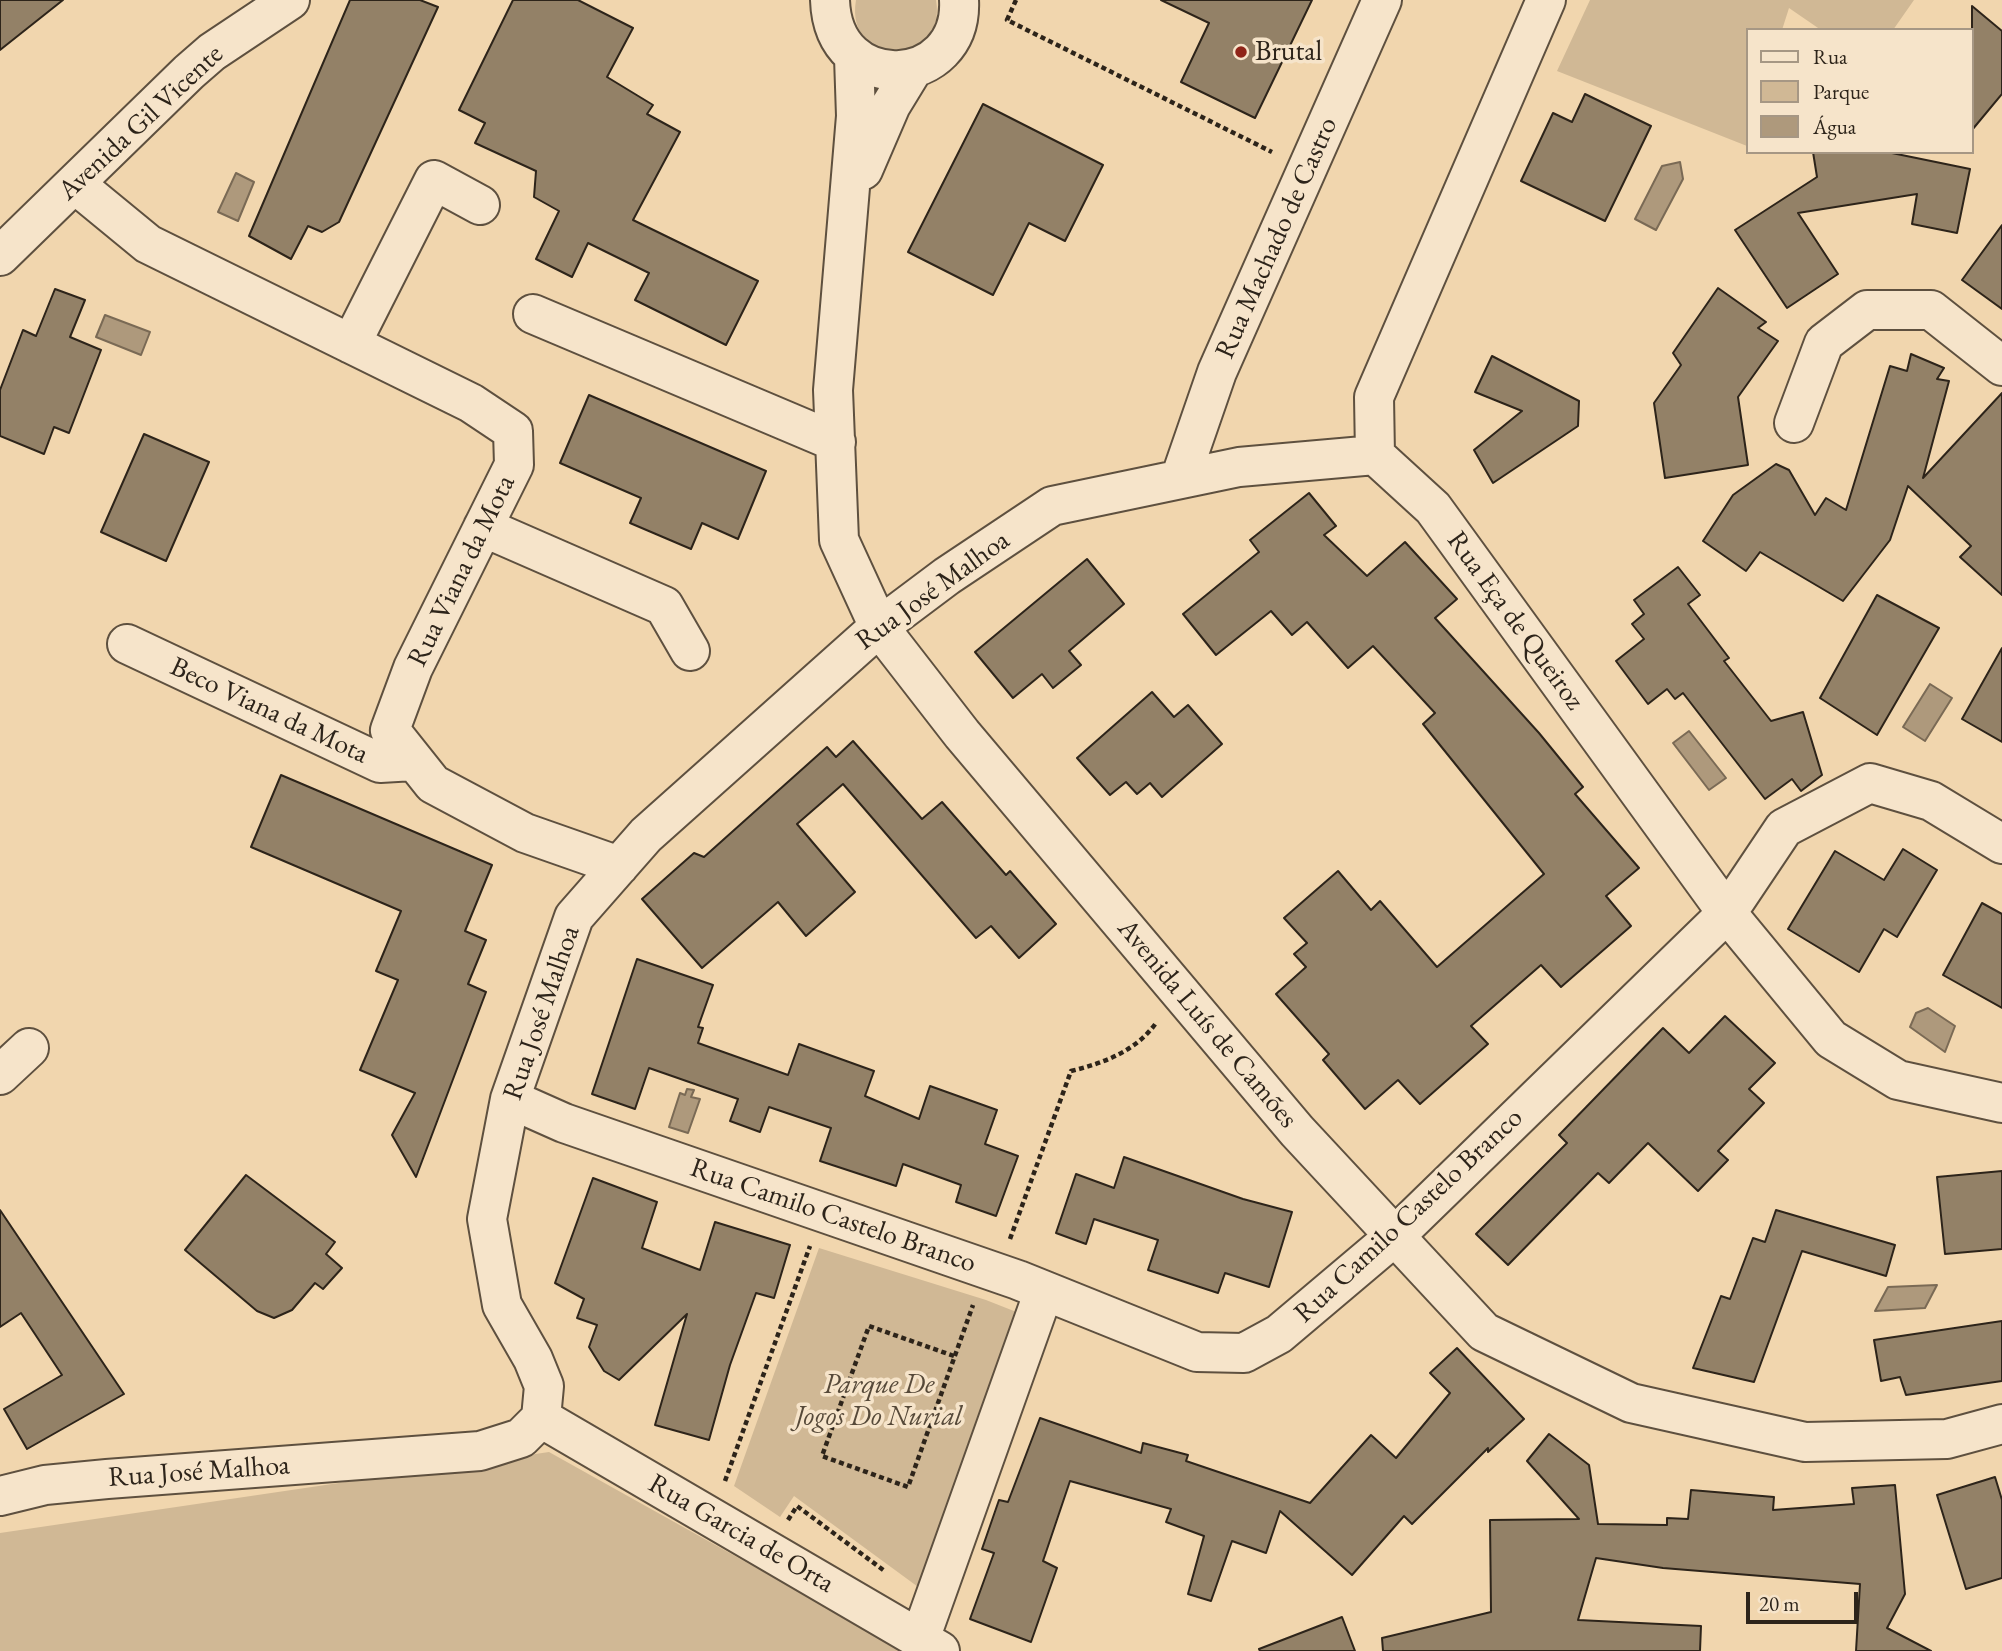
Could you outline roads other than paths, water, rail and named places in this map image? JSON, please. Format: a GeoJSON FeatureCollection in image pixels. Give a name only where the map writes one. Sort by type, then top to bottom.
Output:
{"type":"FeatureCollection","features":[{"type":"Feature","properties":{"kind":"street","name":"Avenida Gil Vicente"},"geometry":{"type":"LineString","coordinates":[[0,256],[212,52],[290,0]]}},
{"type":"Feature","properties":{"kind":"street"},"geometry":{"type":"LineString","coordinates":[[830,0],[830,20],[839,41],[854,57],[872,68],[892,71],[913,69],[932,59],[947,44],[957,24],[959,0]]}},
{"type":"Feature","properties":{"kind":"street","name":"Rua Machado de Castro"},"geometry":{"type":"LineString","coordinates":[[1180,479],[1217,372],[1382,0]]}},
{"type":"Feature","properties":{"kind":"street"},"geometry":{"type":"LineString","coordinates":[[1375,455],[1374,397],[1546,0]]}},
{"type":"Feature","properties":{"kind":"street"},"geometry":{"type":"LineString","coordinates":[[851,197],[856,116],[854,57]]}},
{"type":"Feature","properties":{"kind":"street"},"geometry":{"type":"LineString","coordinates":[[851,197],[891,105],[913,69]]}},
{"type":"Feature","properties":{"kind":"street"},"geometry":{"type":"LineString","coordinates":[[351,344],[434,180],[480,205]]}},
{"type":"Feature","properties":{"kind":"street","name":"Rua Viana da Mota"},"geometry":{"type":"LineString","coordinates":[[75,184],[148,244],[471,402],[513,431],[514,465],[413,668],[390,730],[433,784],[526,833],[619,866]]}},
{"type":"Feature","properties":{"kind":"street","name":"Avenida Luís de Camões"},"geometry":{"type":"LineString","coordinates":[[851,197],[844,240],[833,390],[839,540],[878,627],[962,734],[1297,1130],[1484,1332],[1631,1403],[1805,1442],[1947,1439],[2002,1424]]}},
{"type":"Feature","properties":{"kind":"street"},"geometry":{"type":"LineString","coordinates":[[1794,423],[1824,343],[1867,310],[1931,310],[2002,366]]}},
{"type":"Feature","properties":{"kind":"street"},"geometry":{"type":"LineString","coordinates":[[533,314],[836,442]]}},
{"type":"Feature","properties":{"kind":"street","name":"Rua José Malhoa"},"geometry":{"type":"LineString","coordinates":[[0,1496],[45,1485],[95,1480],[480,1451],[521,1438],[541,1418],[544,1386],[533,1359],[502,1305],[488,1219],[510,1099],[574,917],[646,835],[878,627],[947,576],[1052,506],[1240,467],[1375,455]]}},
{"type":"Feature","properties":{"kind":"street","name":"Rua Eça de Queiroz"},"geometry":{"type":"LineString","coordinates":[[1375,455],[1433,508],[1727,913],[1831,1039],[1898,1080],[2002,1103]]}},
{"type":"Feature","properties":{"kind":"street"},"geometry":{"type":"LineString","coordinates":[[484,527],[664,606],[690,651]]}},
{"type":"Feature","properties":{"kind":"street","name":"Beco Viana da Mota"},"geometry":{"type":"LineString","coordinates":[[127,644],[380,763],[414,761]]}},
{"type":"Feature","properties":{"kind":"street","name":"Rua Camilo Castelo Branco"},"geometry":{"type":"LineString","coordinates":[[510,1099],[564,1124],[987,1285],[1044,1291],[1197,1352],[1244,1353],[1279,1334],[1395,1236],[1727,913],[1784,828],[1870,783],[1931,801],[2002,844]]}},
{"type":"Feature","properties":{"kind":"street"},"geometry":{"type":"LineString","coordinates":[[0,1075],[29,1048]]}},
{"type":"Feature","properties":{"kind":"street"},"geometry":{"type":"LineString","coordinates":[[931,1632],[1044,1291]]}},
{"type":"Feature","properties":{"kind":"street","name":"Rua Garcia de Orta"},"geometry":{"type":"LineString","coordinates":[[541,1418],[931,1632]]}},
{"type":"Feature","properties":{"kind":"water"},"geometry":{"type":"Polygon","coordinates":[[[1680,162],[1683,179],[1656,230],[1635,219],[1662,166],[1680,162]]]}},
{"type":"Feature","properties":{"kind":"water"},"geometry":{"type":"Polygon","coordinates":[[[236,173],[254,182],[238,221],[218,212],[236,173]]]}},
{"type":"Feature","properties":{"kind":"water"},"geometry":{"type":"Polygon","coordinates":[[[105,315],[150,332],[141,355],[96,337],[105,315]]]}},
{"type":"Feature","properties":{"kind":"water"},"geometry":{"type":"Polygon","coordinates":[[[1930,684],[1952,698],[1925,741],[1903,727],[1930,684]]]}},
{"type":"Feature","properties":{"kind":"water"},"geometry":{"type":"Polygon","coordinates":[[[1689,731],[1726,778],[1709,790],[1673,743],[1689,731]]]}},
{"type":"Feature","properties":{"kind":"water"},"geometry":{"type":"Polygon","coordinates":[[[1928,1008],[1955,1026],[1945,1052],[1910,1027],[1916,1013],[1928,1008]]]}},
{"type":"Feature","properties":{"kind":"water"},"geometry":{"type":"Polygon","coordinates":[[[687,1089],[694,1090],[691,1097],[700,1099],[688,1133],[669,1127],[680,1093],[685,1095],[687,1089]]]}},
{"type":"Feature","properties":{"kind":"water"},"geometry":{"type":"Polygon","coordinates":[[[1937,1285],[1925,1308],[1875,1311],[1888,1287],[1937,1285]]]}},
{"type":"Feature","properties":{"kind":"place","name":"Brutal"},"geometry":{"type":"Point","coordinates":[1241,52]}},
{"type":"Feature","properties":{"kind":"park label","name":"Parque De Jogos Do Nurial"},"geometry":{"type":"Point","coordinates":[879,1401]}}]}
